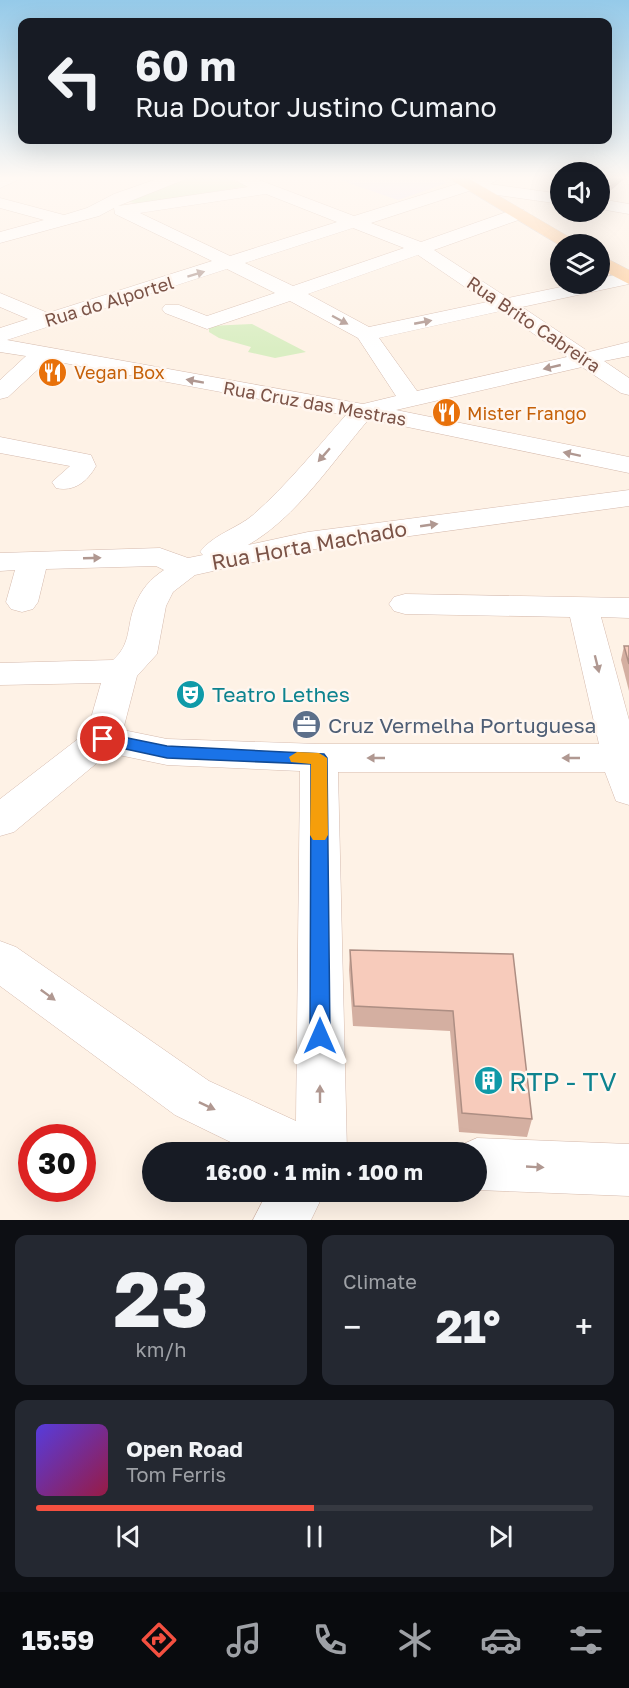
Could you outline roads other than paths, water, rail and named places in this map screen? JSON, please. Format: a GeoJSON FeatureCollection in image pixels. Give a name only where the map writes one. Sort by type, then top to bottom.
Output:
{"type":"FeatureCollection","features":[{"type":"Feature","properties":{"kind":"main road"},"geometry":{"type":"LineString","coordinates":[[610,267],[629,278]]}},
{"type":"Feature","properties":{"kind":"street"},"geometry":{"type":"LineString","coordinates":[[173,235],[289,292],[366,334],[411,400]]}},
{"type":"Feature","properties":{"kind":"street","name":"Rua do Alportel"},"geometry":{"type":"LineString","coordinates":[[0,335],[319,235]]}},
{"type":"Feature","properties":{"kind":"street","name":"Rua Brito Cabreira"},"geometry":{"type":"LineString","coordinates":[[387,235],[418,247],[629,388]]}},
{"type":"Feature","properties":{"kind":"street"},"geometry":{"type":"LineString","coordinates":[[172,309],[207,323],[289,292],[456,235]]}},
{"type":"Feature","properties":{"kind":"street"},"geometry":{"type":"LineString","coordinates":[[475,235],[486,241]]}},
{"type":"Feature","properties":{"kind":"street"},"geometry":{"type":"LineString","coordinates":[[366,334],[629,278]]}},
{"type":"Feature","properties":{"kind":"street"},"geometry":{"type":"LineString","coordinates":[[0,299],[47,320]]}},
{"type":"Feature","properties":{"kind":"street","name":"Rua Cruz das Mestras"},"geometry":{"type":"LineString","coordinates":[[0,345],[41,355],[363,411],[629,465]]}},
{"type":"Feature","properties":{"kind":"street"},"geometry":{"type":"LineString","coordinates":[[0,562],[160,557],[185,568],[238,540],[263,521],[285,500],[363,411],[629,349]]}},
{"type":"Feature","properties":{"kind":"street"},"geometry":{"type":"LineString","coordinates":[[0,392],[41,355]]}},
{"type":"Feature","properties":{"kind":"street"},"geometry":{"type":"LineString","coordinates":[[0,445],[82,461],[83,466],[79,473],[65,482]]}},
{"type":"Feature","properties":{"kind":"street","name":"Rua Horta Machado"},"geometry":{"type":"LineString","coordinates":[[103,739],[121,671],[140,654],[150,606],[160,587],[185,568],[308,541],[629,498]]}},
{"type":"Feature","properties":{"kind":"street"},"geometry":{"type":"LineString","coordinates":[[263,521],[271,534],[283,540],[308,541]]}},
{"type":"Feature","properties":{"kind":"street"},"geometry":{"type":"LineString","coordinates":[[22,602],[33,561]]}},
{"type":"Feature","properties":{"kind":"street"},"geometry":{"type":"LineString","coordinates":[[405,604],[629,608]]}},
{"type":"Feature","properties":{"kind":"street"},"geometry":{"type":"LineString","coordinates":[[0,821],[103,739],[167,752],[626,769],[583,607]]}},
{"type":"Feature","properties":{"kind":"street"},"geometry":{"type":"LineString","coordinates":[[0,674],[121,671]]}},
{"type":"Feature","properties":{"kind":"street"},"geometry":{"type":"LineString","coordinates":[[319,758],[321,1142]]}},
{"type":"Feature","properties":{"kind":"street"},"geometry":{"type":"LineString","coordinates":[[0,961],[192,1098],[285,1142]]}},
{"type":"Feature","properties":{"kind":"street"},"geometry":{"type":"LineString","coordinates":[[487,1164],[629,1170]]}},
{"type":"Feature","properties":{"kind":"street"},"geometry":{"type":"LineString","coordinates":[[280,1220],[292,1202]]}},
{"type":"Feature","properties":{"kind":"place","name":"Vegan Box"},"geometry":{"type":"Point","coordinates":[53,372]}},
{"type":"Feature","properties":{"kind":"place","name":"Mister Frango"},"geometry":{"type":"Point","coordinates":[446,413]}},
{"type":"Feature","properties":{"kind":"place","name":"Teatro Lethes"},"geometry":{"type":"Point","coordinates":[191,694]}},
{"type":"Feature","properties":{"kind":"place","name":"Cruz Vermelha Portuguesa"},"geometry":{"type":"Point","coordinates":[307,725]}},
{"type":"Feature","properties":{"kind":"place","name":"RTP - TV"},"geometry":{"type":"Point","coordinates":[488,1081]}}]}
